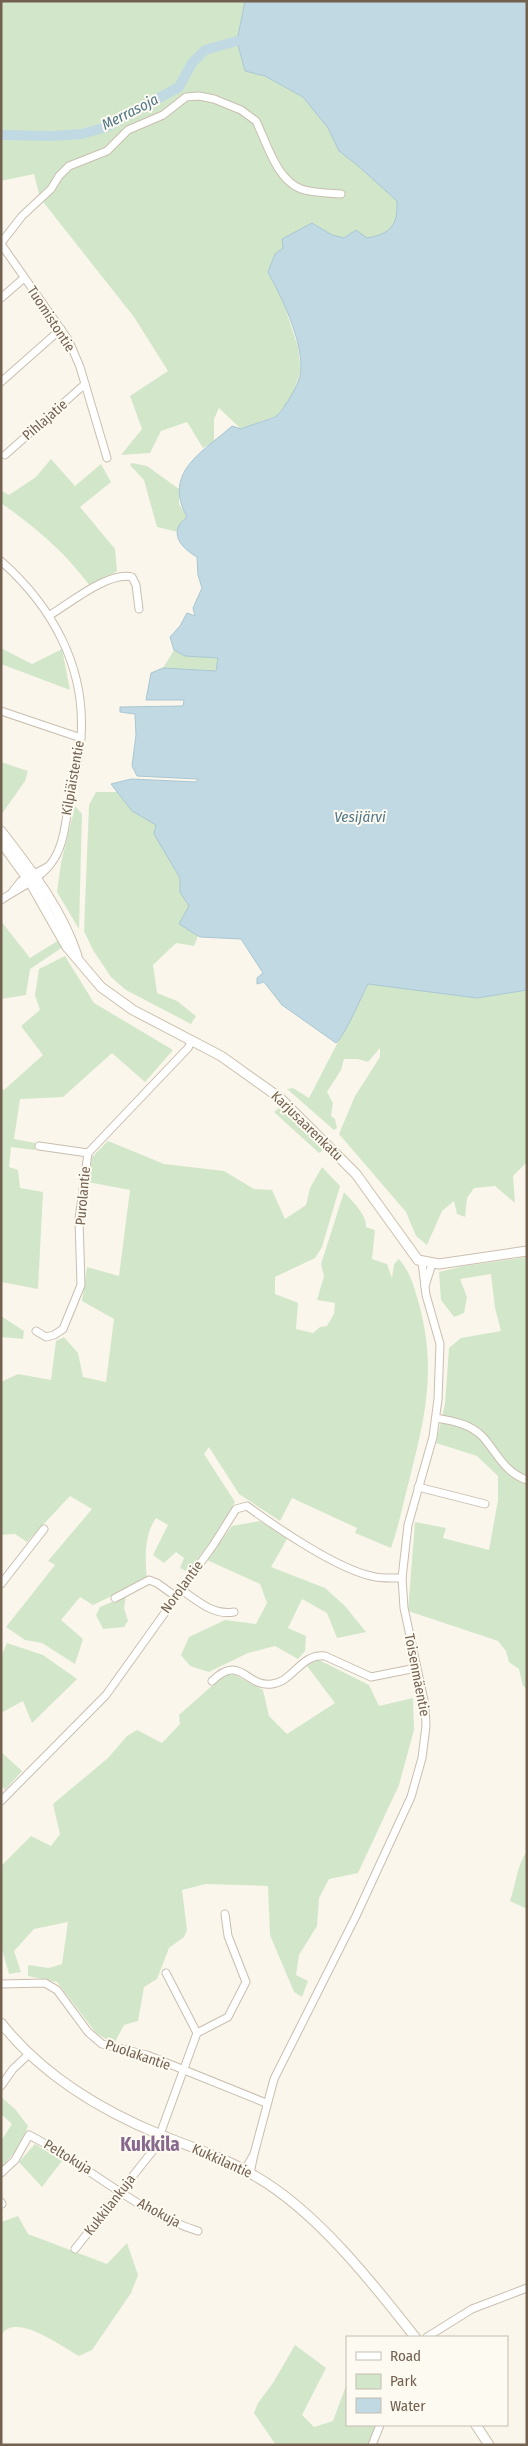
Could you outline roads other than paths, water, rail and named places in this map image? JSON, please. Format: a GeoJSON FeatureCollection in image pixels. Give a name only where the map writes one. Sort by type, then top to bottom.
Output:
{"type":"FeatureCollection","features":[{"type":"Feature","properties":{"kind":"street"},"geometry":{"type":"LineString","coordinates":[[1,243],[22,216],[51,189],[59,176],[69,166],[107,151],[128,130],[155,120],[186,97],[192,96],[214,99],[250,116],[256,121],[277,166],[297,187],[303,190],[341,194]]}},
{"type":"Feature","properties":{"kind":"street","name":"Tuomistontie"},"geometry":{"type":"LineString","coordinates":[[1,243],[69,341],[85,384],[107,458]]}},
{"type":"Feature","properties":{"kind":"street"},"geometry":{"type":"LineString","coordinates":[[1,298],[24,278]]}},
{"type":"Feature","properties":{"kind":"street"},"geometry":{"type":"LineString","coordinates":[[1,382],[61,329]]}},
{"type":"Feature","properties":{"kind":"street","name":"Pihlajatie"},"geometry":{"type":"LineString","coordinates":[[5,455],[85,384]]}},
{"type":"Feature","properties":{"kind":"street","name":"Kilpiäistentie"},"geometry":{"type":"LineString","coordinates":[[1,562],[23,581],[50,615],[64,641],[76,678],[80,703],[81,738],[57,853],[49,866],[1,900]]}},
{"type":"Feature","properties":{"kind":"street"},"geometry":{"type":"LineString","coordinates":[[50,615],[122,574],[132,577],[136,585],[139,609]]}},
{"type":"Feature","properties":{"kind":"street"},"geometry":{"type":"LineString","coordinates":[[1,711],[81,738]]}},
{"type":"Feature","properties":{"kind":"street","name":"Karjusaarenkatu"},"geometry":{"type":"LineString","coordinates":[[1,831],[31,878]]}},
{"type":"Feature","properties":{"kind":"street","name":"Karjusaarenkatu"},"geometry":{"type":"LineString","coordinates":[[1,842],[61,918],[79,961],[92,978],[114,998],[221,1056],[259,1082],[300,1116],[356,1174],[422,1262]]}},
{"type":"Feature","properties":{"kind":"street","name":"Purolantie"},"geometry":{"type":"LineString","coordinates":[[36,1331],[46,1337],[58,1333],[63,1328],[78,1295],[82,1270],[81,1199],[88,1153],[188,1048],[192,1040]]}},
{"type":"Feature","properties":{"kind":"street"},"geometry":{"type":"LineString","coordinates":[[39,1146],[88,1153]]}},
{"type":"Feature","properties":{"kind":"street"},"geometry":{"type":"LineString","coordinates":[[422,1262],[432,1264],[527,1251]]}},
{"type":"Feature","properties":{"kind":"street","name":"Toisenmäentie"},"geometry":{"type":"LineString","coordinates":[[248,2171],[274,2079],[356,1916],[417,1780],[426,1726],[425,1705],[404,1608],[402,1578],[404,1551],[436,1418],[440,1344],[425,1287],[422,1262]]}},
{"type":"Feature","properties":{"kind":"street"},"geometry":{"type":"LineString","coordinates":[[425,1287],[432,1264]]}},
{"type":"Feature","properties":{"kind":"street"},"geometry":{"type":"LineString","coordinates":[[436,1418],[468,1426],[482,1436],[499,1460],[513,1474],[527,1480]]}},
{"type":"Feature","properties":{"kind":"street"},"geometry":{"type":"LineString","coordinates":[[418,1487],[485,1504]]}},
{"type":"Feature","properties":{"kind":"street","name":"Norolantie"},"geometry":{"type":"LineString","coordinates":[[1,1801],[106,1695],[214,1544],[236,1509],[240,1506],[247,1506],[295,1538],[361,1574],[385,1579],[402,1578]]}},
{"type":"Feature","properties":{"kind":"street"},"geometry":{"type":"LineString","coordinates":[[1,1584],[44,1530]]}},
{"type":"Feature","properties":{"kind":"street"},"geometry":{"type":"LineString","coordinates":[[115,1598],[149,1580],[175,1596]]}},
{"type":"Feature","properties":{"kind":"street"},"geometry":{"type":"LineString","coordinates":[[180,1589],[213,1611],[224,1614],[234,1612]]}},
{"type":"Feature","properties":{"kind":"street"},"geometry":{"type":"LineString","coordinates":[[212,1681],[222,1671],[231,1669],[266,1684],[273,1684],[283,1679],[309,1658],[318,1655],[325,1656],[371,1677],[416,1668]]}},
{"type":"Feature","properties":{"kind":"street"},"geometry":{"type":"LineString","coordinates":[[166,1973],[197,2034],[228,2017],[246,1982],[228,1936],[225,1914]]}},
{"type":"Feature","properties":{"kind":"street","name":"Puolakantie"},"geometry":{"type":"LineString","coordinates":[[1,1984],[45,1983],[57,1990],[88,2032],[102,2044],[147,2055],[266,2103]]}},
{"type":"Feature","properties":{"kind":"street","name":"Kukkilantie"},"geometry":{"type":"LineString","coordinates":[[1,2023],[29,2054],[56,2077],[95,2104],[160,2135],[248,2171],[299,2208],[346,2255],[414,2336]]}},
{"type":"Feature","properties":{"kind":"street","name":"Kukkilankuja"},"geometry":{"type":"LineString","coordinates":[[75,2249],[156,2148],[182,2070],[197,2034]]}},
{"type":"Feature","properties":{"kind":"street"},"geometry":{"type":"LineString","coordinates":[[1,2086],[13,2069],[29,2054]]}},
{"type":"Feature","properties":{"kind":"street","name":"Peltokuja"},"geometry":{"type":"LineString","coordinates":[[1,2173],[15,2160],[29,2135],[56,2148],[122,2191]]}},
{"type":"Feature","properties":{"kind":"street","name":"Ahokuja"},"geometry":{"type":"LineString","coordinates":[[122,2191],[153,2212],[198,2231]]}},
{"type":"Feature","properties":{"kind":"street"},"geometry":{"type":"LineString","coordinates":[[429,2336],[472,2309],[527,2288]]}},
{"type":"Feature","properties":{"kind":"street"},"geometry":{"type":"LineString","coordinates":[[372,2445],[380,2426]]}},
{"type":"Feature","properties":{"kind":"street"},"geometry":{"type":"LineString","coordinates":[[477,2426],[489,2445]]}},
{"type":"Feature","properties":{"kind":"water","name":"Vesijärvi"},"geometry":{"type":"Polygon","coordinates":[[[245,1],[527,1],[527,990],[477,998],[368,984],[336,1043],[282,1005],[264,982],[257,984],[257,978],[263,973],[241,939],[200,937],[179,924],[189,906],[180,892],[180,878],[154,834],[156,825],[132,811],[111,784],[131,779],[196,782],[198,779],[137,776],[132,766],[136,735],[135,714],[120,712],[120,707],[183,706],[184,700],[146,700],[151,673],[163,668],[216,671],[218,658],[185,656],[174,650],[170,637],[180,626],[187,613],[195,616],[193,608],[202,588],[198,575],[197,557],[186,549],[178,539],[178,528],[187,517],[181,501],[179,487],[189,464],[198,454],[232,426],[241,429],[278,415],[288,401],[298,381],[301,369],[295,332],[285,306],[268,272],[275,254],[283,248],[282,239],[312,223],[332,235],[344,238],[356,230],[367,238],[387,231],[396,216],[397,201],[339,151],[328,128],[303,97],[265,76],[245,71],[237,41],[245,1]]]}},
{"type":"Feature","properties":{"kind":"waterway","name":"Merrasoja"},"geometry":{"type":"LineString","coordinates":[[1,135],[51,136],[82,134],[106,127],[179,87],[192,63],[205,50],[237,41]]}},
{"type":"Feature","properties":{"kind":"district","name":"Kukkila"},"geometry":{"type":"Point","coordinates":[150,2144]}}]}
